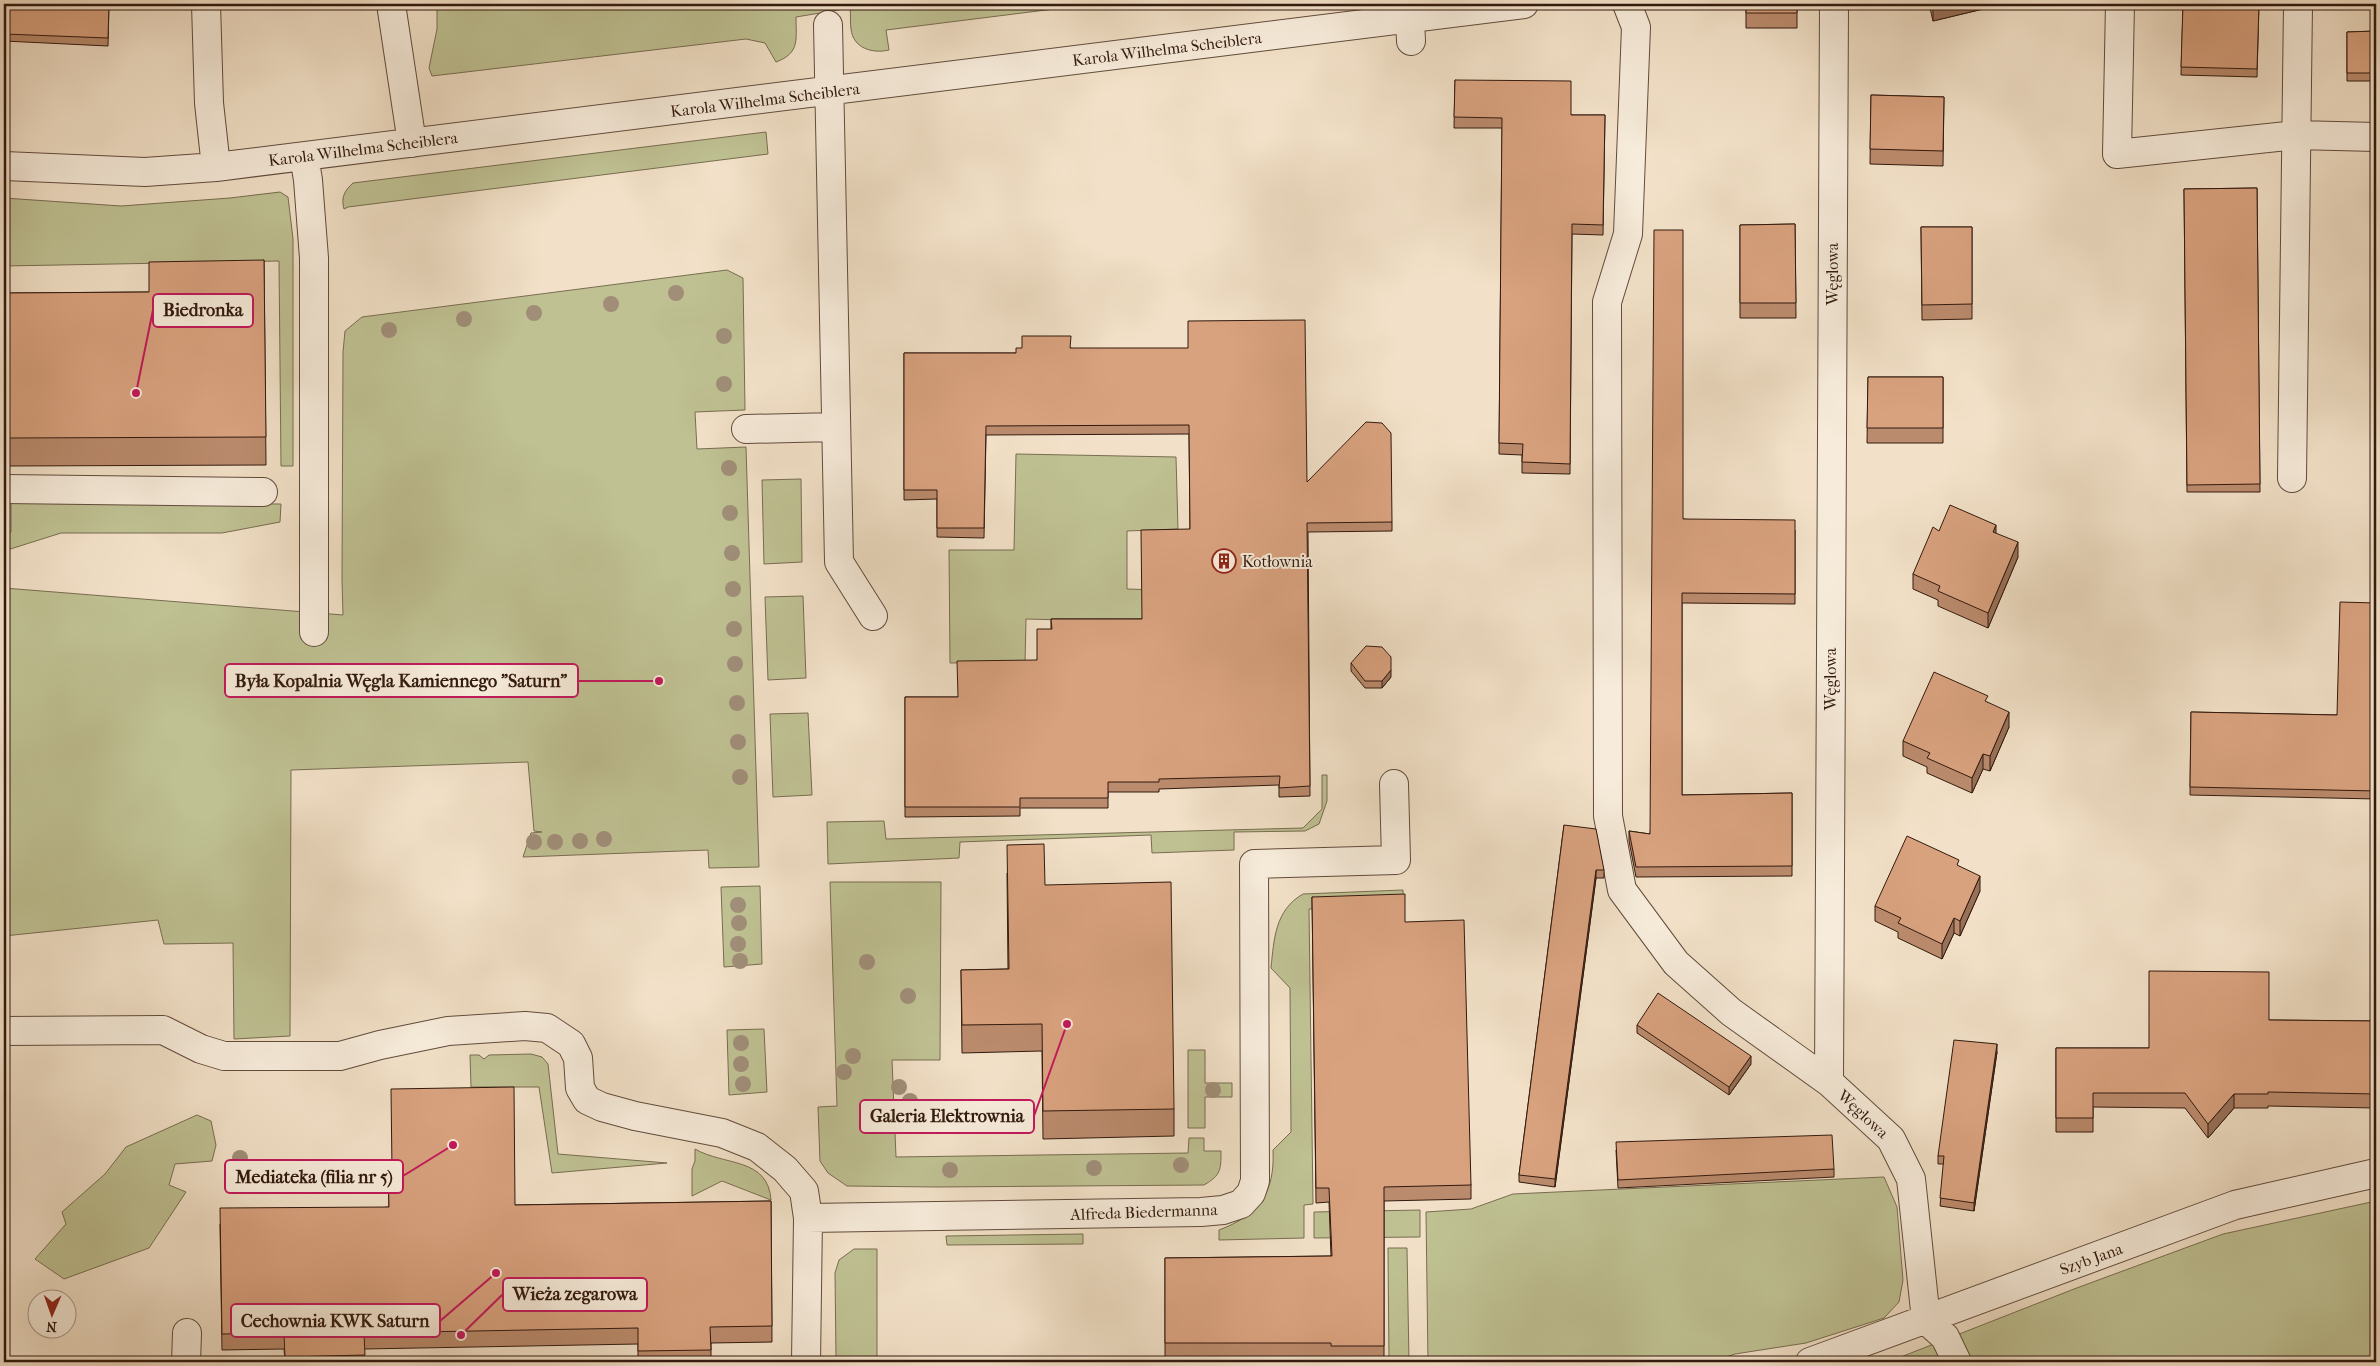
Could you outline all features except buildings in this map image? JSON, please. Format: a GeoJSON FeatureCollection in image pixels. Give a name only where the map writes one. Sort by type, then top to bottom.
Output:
{"type":"FeatureCollection","features":[{"type":"Feature","properties":{"kind":"street"},"geometry":{"type":"LineString","coordinates":[[206,4],[209,103],[216,167]]}},
{"type":"Feature","properties":{"kind":"street"},"geometry":{"type":"LineString","coordinates":[[391,4],[412,143]]}},
{"type":"Feature","properties":{"kind":"street","name":"Karola Wilhelma Scheiblera"},"geometry":{"type":"LineString","coordinates":[[4,166],[146,172],[216,167],[830,91],[1411,30],[1524,4]]}},
{"type":"Feature","properties":{"kind":"street"},"geometry":{"type":"LineString","coordinates":[[1627,4],[1636,27],[1628,234],[1607,302],[1608,816],[1622,890],[1676,963],[1730,1012],[1828,1082]]}},
{"type":"Feature","properties":{"kind":"street","name":"Węglowa"},"geometry":{"type":"LineString","coordinates":[[1834,4],[1828,1082],[1891,1139],[1911,1179],[1926,1320]]}},
{"type":"Feature","properties":{"kind":"street"},"geometry":{"type":"LineString","coordinates":[[2120,4],[2117,154],[2296,135],[2376,138]]}},
{"type":"Feature","properties":{"kind":"street"},"geometry":{"type":"LineString","coordinates":[[2292,478],[2298,4]]}},
{"type":"Feature","properties":{"kind":"street"},"geometry":{"type":"LineString","coordinates":[[828,25],[839,562],[873,616]]}},
{"type":"Feature","properties":{"kind":"street"},"geometry":{"type":"LineString","coordinates":[[304,156],[308,180],[314,258],[314,632]]}},
{"type":"Feature","properties":{"kind":"street"},"geometry":{"type":"LineString","coordinates":[[746,429],[835,427]]}},
{"type":"Feature","properties":{"kind":"street"},"geometry":{"type":"LineString","coordinates":[[4,490],[263,492]]}},
{"type":"Feature","properties":{"kind":"street","name":"Alfreda Biedermanna"},"geometry":{"type":"LineString","coordinates":[[808,1218],[1149,1214],[1222,1210],[1241,1204],[1251,1193],[1255,1181],[1254,864],[1396,860],[1394,784]]}},
{"type":"Feature","properties":{"kind":"street"},"geometry":{"type":"LineString","coordinates":[[4,1031],[163,1030],[201,1049],[224,1056],[340,1056],[448,1031],[525,1026],[547,1028],[571,1044],[578,1058],[580,1088],[587,1100],[602,1107],[635,1116],[722,1133],[757,1147],[786,1169],[804,1191],[808,1218],[806,1362]]}},
{"type":"Feature","properties":{"kind":"street","name":"Szyb Jana"},"geometry":{"type":"LineString","coordinates":[[1810,1362],[2235,1206],[2376,1172]]}},
{"type":"Feature","properties":{"kind":"street"},"geometry":{"type":"LineString","coordinates":[[1926,1320],[1945,1337],[1957,1362]]}},
{"type":"Feature","properties":{"kind":"street"},"geometry":{"type":"LineString","coordinates":[[186,1362],[187,1333]]}},
{"type":"Feature","properties":{"kind":"green space"},"geometry":{"type":"Polygon","coordinates":[[[439,4],[1094,4],[886,30],[889,50],[883,51],[864,48],[855,41],[851,29],[850,8],[796,17],[796,39],[793,50],[776,62],[765,43],[746,39],[432,76],[429,68],[437,29],[437,7],[439,4]]]}},
{"type":"Feature","properties":{"kind":"green space"},"geometry":{"type":"Polygon","coordinates":[[[766,132],[768,154],[344,209],[343,205],[344,195],[353,183],[766,132]]]}},
{"type":"Feature","properties":{"kind":"green space"},"geometry":{"type":"Polygon","coordinates":[[[280,192],[288,197],[293,239],[293,466],[281,466],[279,261],[4,266],[4,198],[121,206],[230,198],[280,192]]]}},
{"type":"Feature","properties":{"kind":"green space"},"geometry":{"type":"Polygon","coordinates":[[[727,270],[743,278],[745,410],[695,412],[697,449],[746,447],[759,867],[709,868],[708,850],[523,857],[531,833],[542,832],[534,831],[528,762],[291,770],[290,1036],[234,1039],[233,943],[164,944],[158,920],[4,936],[4,588],[343,615],[343,352],[345,331],[362,317],[727,270]]]}},
{"type":"Feature","properties":{"kind":"green space"},"geometry":{"type":"Polygon","coordinates":[[[1016,454],[1176,457],[1178,529],[1127,531],[1127,589],[1188,591],[1144,622],[1026,619],[1025,662],[950,663],[949,550],[1014,550],[1016,454]]]}},
{"type":"Feature","properties":{"kind":"green space"},"geometry":{"type":"Polygon","coordinates":[[[801,479],[802,562],[764,564],[762,480],[801,479]]]}},
{"type":"Feature","properties":{"kind":"green space"},"geometry":{"type":"Polygon","coordinates":[[[11,503],[281,504],[280,522],[222,533],[61,533],[4,551],[4,532],[11,532],[11,503]]]}},
{"type":"Feature","properties":{"kind":"green space"},"geometry":{"type":"Polygon","coordinates":[[[803,596],[806,678],[768,680],[765,597],[803,596]]]}},
{"type":"Feature","properties":{"kind":"green space"},"geometry":{"type":"Polygon","coordinates":[[[808,713],[812,795],[773,797],[770,714],[808,713]]]}},
{"type":"Feature","properties":{"kind":"green space"},"geometry":{"type":"Polygon","coordinates":[[[1322,775],[1327,775],[1327,801],[1319,824],[1305,831],[1234,832],[1234,850],[1152,853],[1151,835],[960,842],[959,858],[828,864],[827,822],[884,821],[886,839],[1303,828],[1322,809],[1322,775]]]}},
{"type":"Feature","properties":{"kind":"green space"},"geometry":{"type":"Polygon","coordinates":[[[830,882],[941,882],[940,1060],[892,1060],[896,1157],[1188,1153],[1189,1138],[1204,1138],[1204,1151],[1221,1151],[1221,1163],[1217,1175],[1204,1185],[936,1187],[847,1186],[828,1173],[820,1161],[818,1107],[837,1106],[830,882]]]}},
{"type":"Feature","properties":{"kind":"green space"},"geometry":{"type":"Polygon","coordinates":[[[760,886],[762,964],[724,967],[721,887],[760,886]]]}},
{"type":"Feature","properties":{"kind":"green space"},"geometry":{"type":"Polygon","coordinates":[[[1403,890],[1403,906],[1309,909],[1313,1204],[1304,1205],[1304,1238],[1219,1240],[1219,1230],[1245,1217],[1262,1200],[1271,1179],[1273,1150],[1291,1132],[1290,988],[1271,968],[1273,946],[1281,917],[1287,908],[1303,894],[1403,890]]]}},
{"type":"Feature","properties":{"kind":"green space"},"geometry":{"type":"Polygon","coordinates":[[[764,1029],[767,1092],[729,1095],[727,1030],[764,1029]]]}},
{"type":"Feature","properties":{"kind":"green space"},"geometry":{"type":"Polygon","coordinates":[[[1188,1050],[1205,1050],[1205,1083],[1232,1083],[1232,1097],[1205,1097],[1205,1128],[1188,1128],[1188,1050]]]}},
{"type":"Feature","properties":{"kind":"green space"},"geometry":{"type":"Polygon","coordinates":[[[531,1054],[542,1057],[548,1064],[558,1154],[667,1163],[552,1173],[539,1087],[471,1087],[470,1055],[479,1055],[484,1059],[489,1055],[531,1054]]]}},
{"type":"Feature","properties":{"kind":"green space"},"geometry":{"type":"Polygon","coordinates":[[[197,1115],[211,1121],[216,1145],[212,1161],[175,1164],[169,1185],[186,1192],[149,1248],[64,1279],[35,1259],[66,1224],[62,1212],[105,1174],[126,1147],[197,1115]]]}},
{"type":"Feature","properties":{"kind":"green space"},"geometry":{"type":"Polygon","coordinates":[[[695,1149],[753,1169],[762,1176],[768,1186],[771,1200],[722,1181],[692,1196],[692,1169],[695,1161],[695,1149]]]}},
{"type":"Feature","properties":{"kind":"green space"},"geometry":{"type":"Polygon","coordinates":[[[1884,1177],[1897,1207],[1903,1280],[1899,1302],[1884,1318],[1806,1343],[1735,1354],[1712,1362],[1428,1362],[1426,1212],[1471,1209],[1513,1194],[1884,1177]]]}},
{"type":"Feature","properties":{"kind":"green space"},"geometry":{"type":"Polygon","coordinates":[[[2376,1201],[2376,1362],[1888,1362],[2074,1289],[2223,1234],[2376,1201]]]}},
{"type":"Feature","properties":{"kind":"green space"},"geometry":{"type":"Polygon","coordinates":[[[1420,1210],[1420,1237],[1314,1238],[1314,1212],[1420,1210]]]}},
{"type":"Feature","properties":{"kind":"green space"},"geometry":{"type":"Polygon","coordinates":[[[1083,1234],[1083,1244],[947,1245],[946,1236],[1083,1234]]]}},
{"type":"Feature","properties":{"kind":"green space"},"geometry":{"type":"Polygon","coordinates":[[[1388,1248],[1407,1248],[1409,1362],[1389,1362],[1388,1248]]]}},
{"type":"Feature","properties":{"kind":"green space"},"geometry":{"type":"Polygon","coordinates":[[[854,1249],[877,1249],[877,1358],[1165,1358],[1165,1362],[838,1362],[836,1357],[835,1273],[839,1260],[854,1249]]]}},
{"type":"Feature","properties":{"kind":"place","name":"Biedronka"},"geometry":{"type":"Point","coordinates":[136,393]}},
{"type":"Feature","properties":{"kind":"place","name":"Kotłownia"},"geometry":{"type":"Point","coordinates":[1224,561]}},
{"type":"Feature","properties":{"kind":"place","name":"Była Kopalnia Węgla Kamiennego \"Saturn\""},"geometry":{"type":"Point","coordinates":[659,681]}},
{"type":"Feature","properties":{"kind":"place","name":"Galeria Elektrownia"},"geometry":{"type":"Point","coordinates":[1067,1024]}},
{"type":"Feature","properties":{"kind":"place","name":"Mediateka (filia nr 5)"},"geometry":{"type":"Point","coordinates":[453,1145]}},
{"type":"Feature","properties":{"kind":"place","name":"Cechownia KWK Saturn"},"geometry":{"type":"Point","coordinates":[496,1273]}},
{"type":"Feature","properties":{"kind":"place","name":"Wieża zegarowa"},"geometry":{"type":"Point","coordinates":[461,1335]}}]}
